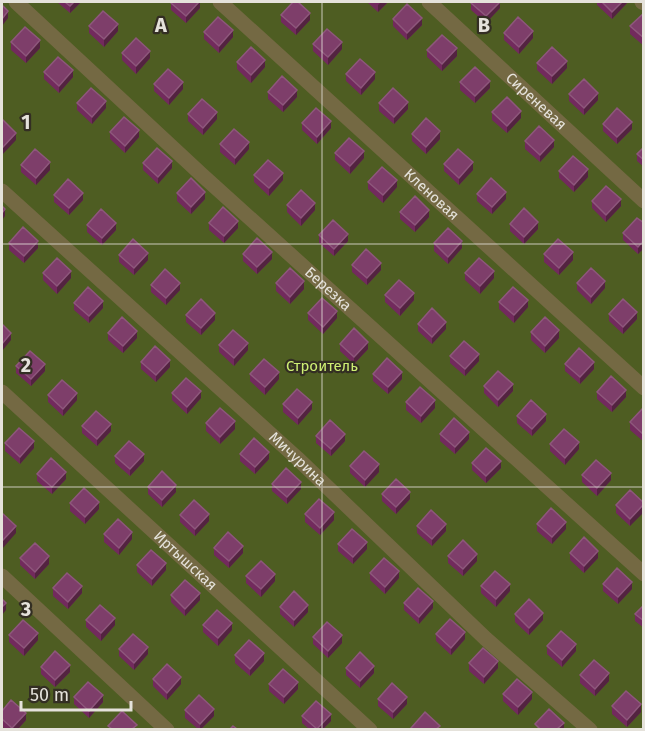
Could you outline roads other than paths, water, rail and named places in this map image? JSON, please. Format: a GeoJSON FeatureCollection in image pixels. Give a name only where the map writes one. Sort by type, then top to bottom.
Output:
{"type":"FeatureCollection","features":[{"type":"Feature","properties":{"kind":"street","name":"Березка"},"geometry":{"type":"LineString","coordinates":[[16,2],[211,183],[644,574]]}},
{"type":"Feature","properties":{"kind":"street","name":"Кленовая"},"geometry":{"type":"LineString","coordinates":[[220,2],[644,388]]}},
{"type":"Feature","properties":{"kind":"street","name":"Сиреневая"},"geometry":{"type":"LineString","coordinates":[[429,2],[644,201]]}},
{"type":"Feature","properties":{"kind":"street","name":"Мичурина"},"geometry":{"type":"LineString","coordinates":[[2,191],[297,458],[486,639],[590,729]]}},
{"type":"Feature","properties":{"kind":"street","name":"Иртышская"},"geometry":{"type":"LineString","coordinates":[[2,392],[370,729]]}},
{"type":"Feature","properties":{"kind":"street"},"geometry":{"type":"LineString","coordinates":[[2,576],[167,729]]}},
{"type":"Feature","properties":{"kind":"park label","name":"Строитель"},"geometry":{"type":"Point","coordinates":[322,366]}}]}
